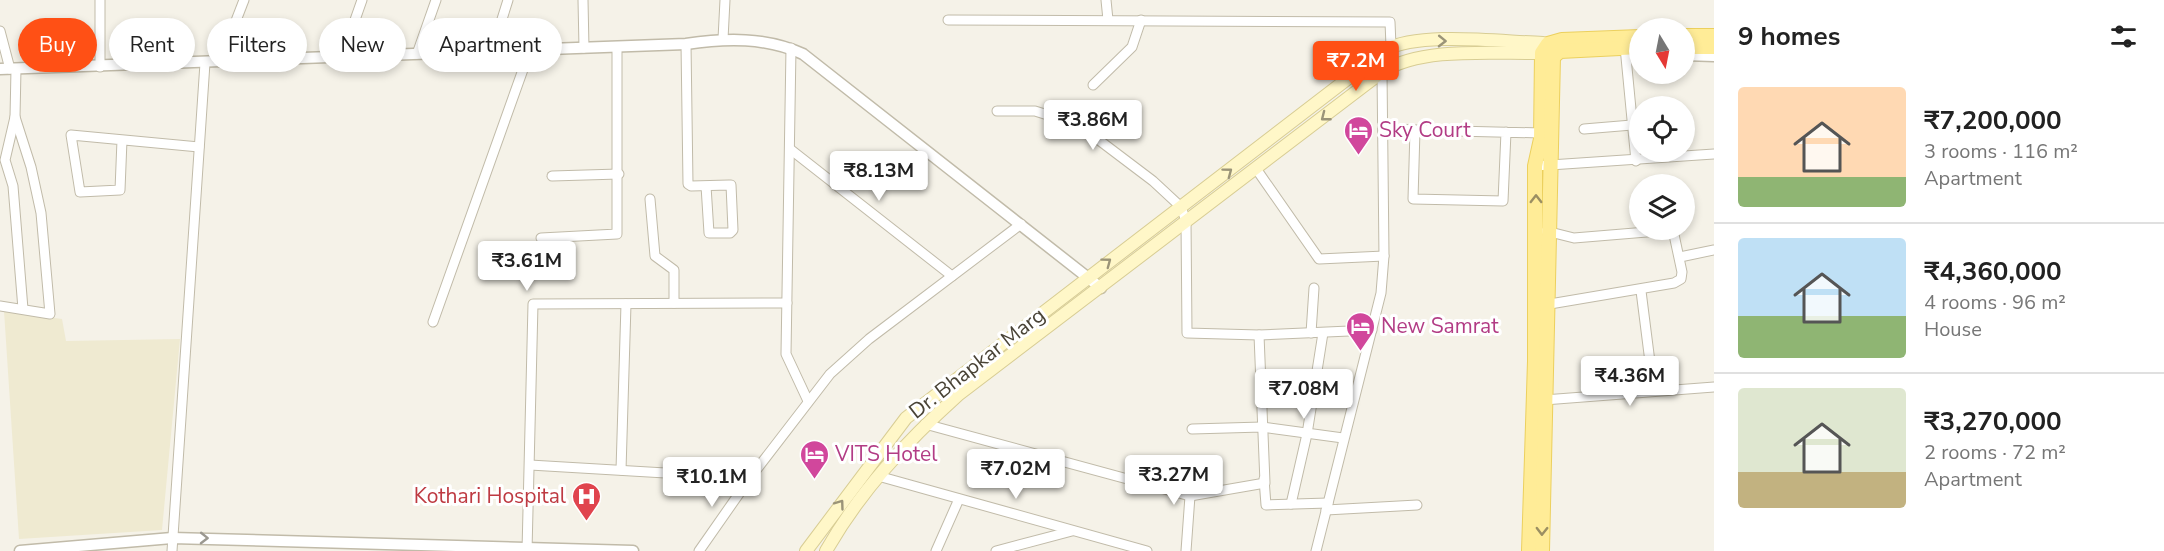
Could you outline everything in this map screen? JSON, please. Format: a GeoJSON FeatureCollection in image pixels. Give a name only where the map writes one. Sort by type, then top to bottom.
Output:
{"type":"FeatureCollection","features":[{"type":"Feature","properties":{"kind":"main road"},"geometry":{"type":"LineString","coordinates":[[1695,36],[1714,36]]}},
{"type":"Feature","properties":{"kind":"main road"},"geometry":{"type":"LineString","coordinates":[[1542,551],[1537,497],[1542,229],[1541,133],[1551,51],[1562,40],[1629,37]]}},
{"type":"Feature","properties":{"kind":"main road"},"geometry":{"type":"LineString","coordinates":[[1391,46],[1426,40],[1551,51],[1629,47]]}},
{"type":"Feature","properties":{"kind":"main road","name":"Dr. Bhapkar Marg"},"geometry":{"type":"LineString","coordinates":[[806,551],[906,418],[1391,46]]}},
{"type":"Feature","properties":{"kind":"main road"},"geometry":{"type":"LineString","coordinates":[[1695,47],[1714,47]]}},
{"type":"Feature","properties":{"kind":"main road"},"geometry":{"type":"LineString","coordinates":[[1542,166],[1551,51]]}},
{"type":"Feature","properties":{"kind":"main road","name":"Dr. Bhapkar Marg"},"geometry":{"type":"LineString","coordinates":[[826,551],[878,476],[925,424],[1040,331],[1101,288],[1186,221],[1257,170],[1382,72],[1402,61],[1426,56],[1551,51]]}},
{"type":"Feature","properties":{"kind":"main road"},"geometry":{"type":"LineString","coordinates":[[1529,551],[1537,497],[1544,400],[1541,306]]}},
{"type":"Feature","properties":{"kind":"street"},"geometry":{"type":"LineString","coordinates":[[100,0],[100,67]]}},
{"type":"Feature","properties":{"kind":"street"},"geometry":{"type":"LineString","coordinates":[[237,18],[244,0]]}},
{"type":"Feature","properties":{"kind":"street"},"geometry":{"type":"LineString","coordinates":[[356,18],[362,0]]}},
{"type":"Feature","properties":{"kind":"street"},"geometry":{"type":"LineString","coordinates":[[406,54],[417,54],[436,0]]}},
{"type":"Feature","properties":{"kind":"street"},"geometry":{"type":"LineString","coordinates":[[502,18],[508,0]]}},
{"type":"Feature","properties":{"kind":"street"},"geometry":{"type":"LineString","coordinates":[[583,0],[584,48]]}},
{"type":"Feature","properties":{"kind":"street"},"geometry":{"type":"LineString","coordinates":[[723,39],[725,0]]}},
{"type":"Feature","properties":{"kind":"street"},"geometry":{"type":"LineString","coordinates":[[1107,0],[1108,20]]}},
{"type":"Feature","properties":{"kind":"street"},"geometry":{"type":"LineString","coordinates":[[948,20],[1390,22],[1391,46]]}},
{"type":"Feature","properties":{"kind":"street"},"geometry":{"type":"LineString","coordinates":[[1093,85],[1132,47],[1141,20]]}},
{"type":"Feature","properties":{"kind":"street"},"geometry":{"type":"LineString","coordinates":[[0,31],[9,69],[15,117],[31,167],[41,213],[50,314],[0,306]]}},
{"type":"Feature","properties":{"kind":"street"},"geometry":{"type":"LineString","coordinates":[[562,49],[686,44],[723,39],[779,43],[791,48],[803,54],[1101,288]]}},
{"type":"Feature","properties":{"kind":"street"},"geometry":{"type":"LineString","coordinates":[[686,44],[688,184],[731,185],[733,230],[730,233],[709,233],[706,186]]}},
{"type":"Feature","properties":{"kind":"street"},"geometry":{"type":"LineString","coordinates":[[541,238],[617,234],[619,174],[617,46]]}},
{"type":"Feature","properties":{"kind":"street"},"geometry":{"type":"LineString","coordinates":[[1625,47],[1629,96]]}},
{"type":"Feature","properties":{"kind":"street"},"geometry":{"type":"LineString","coordinates":[[791,48],[786,354],[808,400]]}},
{"type":"Feature","properties":{"kind":"street"},"geometry":{"type":"LineString","coordinates":[[1695,55],[1714,56]]}},
{"type":"Feature","properties":{"kind":"street"},"geometry":{"type":"LineString","coordinates":[[9,69],[205,63],[172,551]]}},
{"type":"Feature","properties":{"kind":"street"},"geometry":{"type":"LineString","coordinates":[[434,322],[522,72]]}},
{"type":"Feature","properties":{"kind":"street"},"geometry":{"type":"LineString","coordinates":[[1316,551],[1381,293],[1384,256],[1382,72]]}},
{"type":"Feature","properties":{"kind":"street"},"geometry":{"type":"LineString","coordinates":[[997,111],[1035,111],[1079,125],[1129,162],[1181,207],[1186,221],[1187,333],[1259,335],[1372,330]]}},
{"type":"Feature","properties":{"kind":"street"},"geometry":{"type":"LineString","coordinates":[[15,117],[5,160],[13,186],[23,309]]}},
{"type":"Feature","properties":{"kind":"street"},"geometry":{"type":"LineString","coordinates":[[1584,129],[1629,125]]}},
{"type":"Feature","properties":{"kind":"street"},"geometry":{"type":"LineString","coordinates":[[1395,129],[1541,133]]}},
{"type":"Feature","properties":{"kind":"street"},"geometry":{"type":"LineString","coordinates":[[1415,130],[1413,198],[1503,201],[1506,132]]}},
{"type":"Feature","properties":{"kind":"street"},"geometry":{"type":"LineString","coordinates":[[122,140],[120,190],[80,192],[71,135],[199,147]]}},
{"type":"Feature","properties":{"kind":"street"},"geometry":{"type":"LineString","coordinates":[[790,149],[952,276]]}},
{"type":"Feature","properties":{"kind":"street"},"geometry":{"type":"LineString","coordinates":[[1695,156],[1714,154]]}},
{"type":"Feature","properties":{"kind":"street"},"geometry":{"type":"LineString","coordinates":[[1542,166],[1629,161]]}},
{"type":"Feature","properties":{"kind":"street"},"geometry":{"type":"LineString","coordinates":[[1257,170],[1319,259],[1384,256]]}},
{"type":"Feature","properties":{"kind":"street"},"geometry":{"type":"LineString","coordinates":[[552,177],[619,174]]}},
{"type":"Feature","properties":{"kind":"street"},"geometry":{"type":"LineString","coordinates":[[650,198],[655,256],[674,270],[674,303]]}},
{"type":"Feature","properties":{"kind":"street"},"geometry":{"type":"LineString","coordinates":[[699,551],[750,478],[830,374],[869,339],[1021,224]]}},
{"type":"Feature","properties":{"kind":"street"},"geometry":{"type":"LineString","coordinates":[[1542,229],[1574,238],[1629,234]]}},
{"type":"Feature","properties":{"kind":"street"},"geometry":{"type":"LineString","coordinates":[[1541,306],[1641,291],[1674,283],[1681,279],[1680,257],[1675,240]]}},
{"type":"Feature","properties":{"kind":"street"},"geometry":{"type":"LineString","coordinates":[[1680,257],[1714,250]]}},
{"type":"Feature","properties":{"kind":"street"},"geometry":{"type":"LineString","coordinates":[[1311,333],[1314,288]]}},
{"type":"Feature","properties":{"kind":"street"},"geometry":{"type":"LineString","coordinates":[[1641,291],[1650,362]]}},
{"type":"Feature","properties":{"kind":"street"},"geometry":{"type":"LineString","coordinates":[[527,549],[533,304],[787,303]]}},
{"type":"Feature","properties":{"kind":"street"},"geometry":{"type":"LineString","coordinates":[[621,470],[626,304]]}},
{"type":"Feature","properties":{"kind":"street"},"geometry":{"type":"LineString","coordinates":[[1291,504],[1307,434],[1323,333]]}},
{"type":"Feature","properties":{"kind":"street"},"geometry":{"type":"LineString","coordinates":[[1259,335],[1266,505],[1417,505]]}},
{"type":"Feature","properties":{"kind":"street"},"geometry":{"type":"LineString","coordinates":[[1544,400],[1714,387]]}},
{"type":"Feature","properties":{"kind":"street"},"geometry":{"type":"LineString","coordinates":[[925,424],[1190,496],[1265,483],[1264,477]]}},
{"type":"Feature","properties":{"kind":"street"},"geometry":{"type":"LineString","coordinates":[[1192,429],[1262,427],[1343,438]]}},
{"type":"Feature","properties":{"kind":"street"},"geometry":{"type":"LineString","coordinates":[[530,465],[750,478]]}},
{"type":"Feature","properties":{"kind":"street"},"geometry":{"type":"LineString","coordinates":[[878,476],[1147,551]]}},
{"type":"Feature","properties":{"kind":"street"},"geometry":{"type":"LineString","coordinates":[[1186,551],[1190,496]]}},
{"type":"Feature","properties":{"kind":"street"},"geometry":{"type":"LineString","coordinates":[[936,551],[959,499]]}},
{"type":"Feature","properties":{"kind":"street"},"geometry":{"type":"LineString","coordinates":[[996,551],[1074,531]]}},
{"type":"Feature","properties":{"kind":"street"},"geometry":{"type":"LineString","coordinates":[[20,551],[172,538],[633,551]]}},
{"type":"Feature","properties":{"kind":"shaded area"},"geometry":{"type":"Polygon","coordinates":[[[4,311],[62,319],[66,341],[180,339],[162,530],[19,539],[4,311]]]}},
{"type":"Feature","properties":{"kind":"place","name":"Sky Court"},"geometry":{"type":"Point","coordinates":[1358,156]}},
{"type":"Feature","properties":{"kind":"place","name":"New Samrat"},"geometry":{"type":"Point","coordinates":[1360,352]}},
{"type":"Feature","properties":{"kind":"place","name":"VITS Hotel"},"geometry":{"type":"Point","coordinates":[814,480]}},
{"type":"Feature","properties":{"kind":"place","name":"Kothari Hospital"},"geometry":{"type":"Point","coordinates":[587,522]}}]}
